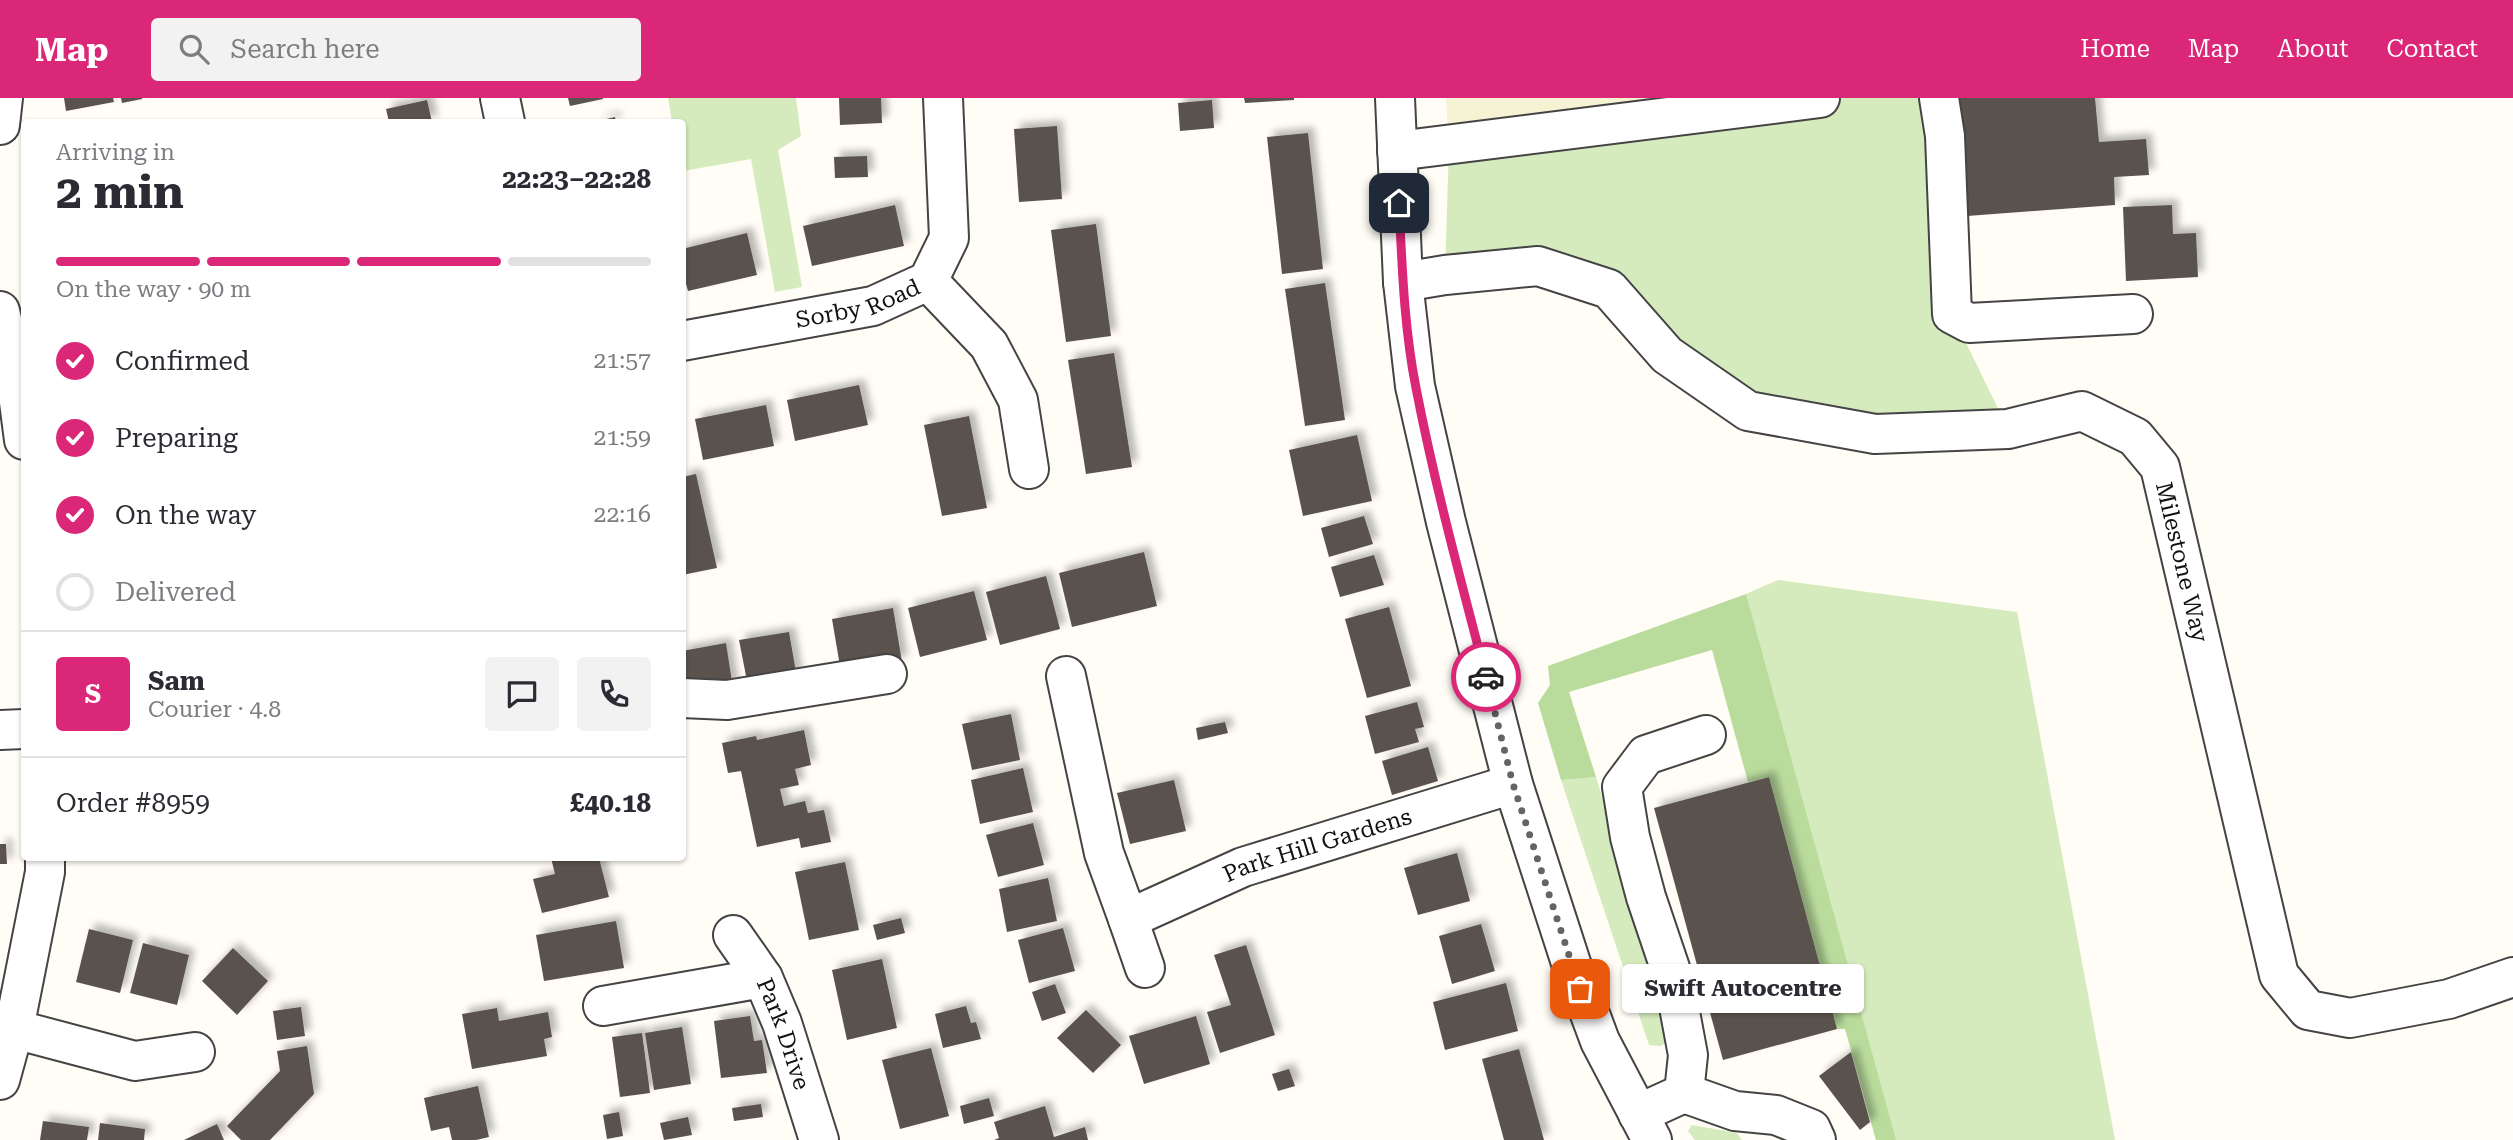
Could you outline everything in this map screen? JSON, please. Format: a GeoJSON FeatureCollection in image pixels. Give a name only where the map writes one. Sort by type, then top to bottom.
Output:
{"type":"FeatureCollection","features":[{"type":"Feature","properties":{"kind":"street"},"geometry":{"type":"LineString","coordinates":[[0,125],[3,98]]}},
{"type":"Feature","properties":{"kind":"street"},"geometry":{"type":"LineString","coordinates":[[500,98],[504,119]]}},
{"type":"Feature","properties":{"kind":"street","name":"Sorby Road"},"geometry":{"type":"LineString","coordinates":[[686,340],[873,306],[928,281],[949,238],[943,98]]}},
{"type":"Feature","properties":{"kind":"street"},"geometry":{"type":"LineString","coordinates":[[1395,98],[1403,282],[1418,400],[1446,522],[1513,784],[1570,963],[1600,1041],[1645,1127],[1684,1093],[1688,1055],[1674,980],[1633,849],[1622,787],[1646,755],[1706,735]]}},
{"type":"Feature","properties":{"kind":"street"},"geometry":{"type":"LineString","coordinates":[[1397,151],[1820,98]]}},
{"type":"Feature","properties":{"kind":"street"},"geometry":{"type":"LineString","coordinates":[[1939,98],[1945,136],[1952,314],[1969,323],[2133,314]]}},
{"type":"Feature","properties":{"kind":"street","name":"Milestone Way"},"geometry":{"type":"LineString","coordinates":[[1403,282],[1538,266],[1609,289],[1667,355],[1748,411],[1875,434],[2008,429],[2082,411],[2135,437],[2160,467],[2279,975],[2308,1010],[2350,1018],[2449,999],[2513,977]]}},
{"type":"Feature","properties":{"kind":"street"},"geometry":{"type":"LineString","coordinates":[[928,281],[989,345],[1018,400],[1029,469]]}},
{"type":"Feature","properties":{"kind":"street"},"geometry":{"type":"LineString","coordinates":[[0,311],[20,379]]}},
{"type":"Feature","properties":{"kind":"street"},"geometry":{"type":"LineString","coordinates":[[686,698],[727,700],[887,674]]}},
{"type":"Feature","properties":{"kind":"street"},"geometry":{"type":"LineString","coordinates":[[1066,676],[1104,853],[1145,968]]}},
{"type":"Feature","properties":{"kind":"street"},"geometry":{"type":"LineString","coordinates":[[0,730],[21,729]]}},
{"type":"Feature","properties":{"kind":"street","name":"Park Hill Gardens"},"geometry":{"type":"LineString","coordinates":[[1128,919],[1243,867],[1513,784]]}},
{"type":"Feature","properties":{"kind":"street"},"geometry":{"type":"LineString","coordinates":[[0,1080],[14,1029],[45,861]]}},
{"type":"Feature","properties":{"kind":"street","name":"Park Drive"},"geometry":{"type":"LineString","coordinates":[[733,935],[763,978],[782,1023],[819,1140]]}},
{"type":"Feature","properties":{"kind":"street"},"geometry":{"type":"LineString","coordinates":[[603,1006],[763,978]]}},
{"type":"Feature","properties":{"kind":"street"},"geometry":{"type":"LineString","coordinates":[[14,1029],[135,1061],[195,1052]]}},
{"type":"Feature","properties":{"kind":"street"},"geometry":{"type":"LineString","coordinates":[[1684,1093],[1735,1111],[1776,1115],[1811,1129],[1816,1140]]}},
{"type":"Feature","properties":{"kind":"shaded area"},"geometry":{"type":"Polygon","coordinates":[[[1446,98],[1820,98],[1449,145],[1446,98]]]}},
{"type":"Feature","properties":{"kind":"green space"},"geometry":{"type":"Polygon","coordinates":[[[668,98],[796,98],[801,136],[778,150],[802,287],[775,292],[751,159],[686,170],[686,119],[672,119],[668,98]]]}},
{"type":"Feature","properties":{"kind":"green space"},"geometry":{"type":"Polygon","coordinates":[[[1820,98],[1939,98],[1952,314],[2008,429],[1748,411],[1609,289],[1445,275],[1449,145],[1820,98]]]}},
{"type":"Feature","properties":{"kind":"green space"},"geometry":{"type":"Polygon","coordinates":[[[1778,580],[2017,612],[2115,1140],[1876,1140],[1746,594],[1778,580]]]}},
{"type":"Feature","properties":{"kind":"green space"},"geometry":{"type":"Polygon","coordinates":[[[1746,594],[1896,1140],[1876,1140],[1845,1029],[1837,1029],[1769,777],[1748,782],[1712,650],[1569,692],[1596,777],[1561,780],[1538,703],[1550,685],[1548,666],[1746,594]]]}},
{"type":"Feature","properties":{"kind":"green space"},"geometry":{"type":"Polygon","coordinates":[[[1596,777],[1674,1026],[1666,1043],[1660,1046],[1649,1045],[1561,780],[1596,777]]]}},
{"type":"Feature","properties":{"kind":"green space"},"geometry":{"type":"Polygon","coordinates":[[[1692,1125],[1737,1133],[1742,1140],[1695,1140],[1688,1131],[1692,1125]]]}},
{"type":"Feature","properties":{"kind":"building"},"geometry":{"type":"Polygon","coordinates":[[[64,98],[113,98],[114,102],[66,111],[64,98]]]}},
{"type":"Feature","properties":{"kind":"building"},"geometry":{"type":"Polygon","coordinates":[[[121,98],[142,98],[142,99],[122,103],[121,98]]]}},
{"type":"Feature","properties":{"kind":"building"},"geometry":{"type":"Polygon","coordinates":[[[568,98],[603,98],[603,99],[570,106],[568,98]]]}},
{"type":"Feature","properties":{"kind":"building"},"geometry":{"type":"Polygon","coordinates":[[[839,98],[881,98],[882,123],[840,125],[839,98]]]}},
{"type":"Feature","properties":{"kind":"building"},"geometry":{"type":"Polygon","coordinates":[[[1244,98],[1294,98],[1294,100],[1245,103],[1244,98]]]}},
{"type":"Feature","properties":{"kind":"building"},"geometry":{"type":"Polygon","coordinates":[[[1958,98],[2095,98],[2099,142],[2146,139],[2149,175],[2114,177],[2115,205],[1967,216],[1958,98]]]}},
{"type":"Feature","properties":{"kind":"building"},"geometry":{"type":"Polygon","coordinates":[[[427,100],[431,119],[388,119],[386,109],[427,100]]]}},
{"type":"Feature","properties":{"kind":"building"},"geometry":{"type":"Polygon","coordinates":[[[1212,100],[1214,128],[1180,131],[1178,103],[1212,100]]]}},
{"type":"Feature","properties":{"kind":"building"},"geometry":{"type":"Polygon","coordinates":[[[1057,126],[1062,199],[1019,202],[1014,129],[1057,126]]]}},
{"type":"Feature","properties":{"kind":"building"},"geometry":{"type":"Polygon","coordinates":[[[1308,133],[1323,269],[1282,274],[1267,137],[1308,133]]]}},
{"type":"Feature","properties":{"kind":"building"},"geometry":{"type":"Polygon","coordinates":[[[867,156],[868,177],[835,178],[834,157],[867,156]]]}},
{"type":"Feature","properties":{"kind":"building"},"geometry":{"type":"Polygon","coordinates":[[[895,205],[904,246],[812,266],[803,226],[895,205]]]}},
{"type":"Feature","properties":{"kind":"building"},"geometry":{"type":"Polygon","coordinates":[[[2172,205],[2173,234],[2196,233],[2198,277],[2126,281],[2123,207],[2172,205]]]}},
{"type":"Feature","properties":{"kind":"building"},"geometry":{"type":"Polygon","coordinates":[[[1096,224],[1111,336],[1066,342],[1051,230],[1096,224]]]}},
{"type":"Feature","properties":{"kind":"building"},"geometry":{"type":"Polygon","coordinates":[[[747,233],[757,275],[688,291],[686,248],[747,233]]]}},
{"type":"Feature","properties":{"kind":"building"},"geometry":{"type":"Polygon","coordinates":[[[1325,283],[1345,420],[1305,426],[1285,289],[1325,283]]]}},
{"type":"Feature","properties":{"kind":"building"},"geometry":{"type":"Polygon","coordinates":[[[1114,353],[1132,467],[1086,474],[1068,360],[1114,353]]]}},
{"type":"Feature","properties":{"kind":"building"},"geometry":{"type":"Polygon","coordinates":[[[859,385],[868,425],[795,441],[787,400],[859,385]]]}},
{"type":"Feature","properties":{"kind":"building"},"geometry":{"type":"Polygon","coordinates":[[[766,405],[774,446],[703,460],[695,419],[766,405]]]}},
{"type":"Feature","properties":{"kind":"building"},"geometry":{"type":"Polygon","coordinates":[[[969,416],[987,508],[942,516],[924,425],[969,416]]]}},
{"type":"Feature","properties":{"kind":"building"},"geometry":{"type":"Polygon","coordinates":[[[1357,435],[1372,501],[1303,516],[1289,450],[1357,435]]]}},
{"type":"Feature","properties":{"kind":"building"},"geometry":{"type":"Polygon","coordinates":[[[696,474],[717,568],[686,574],[686,476],[696,474]]]}},
{"type":"Feature","properties":{"kind":"building"},"geometry":{"type":"Polygon","coordinates":[[[1364,516],[1373,544],[1329,557],[1321,528],[1364,516]]]}},
{"type":"Feature","properties":{"kind":"building"},"geometry":{"type":"Polygon","coordinates":[[[1144,552],[1157,606],[1072,627],[1059,573],[1144,552]]]}},
{"type":"Feature","properties":{"kind":"building"},"geometry":{"type":"Polygon","coordinates":[[[1374,555],[1384,585],[1340,597],[1331,567],[1374,555]]]}},
{"type":"Feature","properties":{"kind":"building"},"geometry":{"type":"Polygon","coordinates":[[[1046,576],[1060,629],[1000,645],[986,592],[1046,576]]]}},
{"type":"Feature","properties":{"kind":"building"},"geometry":{"type":"Polygon","coordinates":[[[974,591],[987,640],[920,657],[908,608],[974,591]]]}},
{"type":"Feature","properties":{"kind":"building"},"geometry":{"type":"Polygon","coordinates":[[[1389,607],[1411,686],[1367,698],[1345,619],[1389,607]]]}},
{"type":"Feature","properties":{"kind":"building"},"geometry":{"type":"Polygon","coordinates":[[[893,608],[902,662],[841,672],[832,619],[893,608]]]}},
{"type":"Feature","properties":{"kind":"building"},"geometry":{"type":"Polygon","coordinates":[[[789,632],[797,678],[748,686],[739,640],[789,632]]]}},
{"type":"Feature","properties":{"kind":"building"},"geometry":{"type":"Polygon","coordinates":[[[726,643],[733,688],[686,692],[686,650],[726,643]]]}},
{"type":"Feature","properties":{"kind":"building"},"geometry":{"type":"Polygon","coordinates":[[[1417,702],[1424,727],[1415,729],[1419,742],[1375,754],[1365,716],[1417,702]]]}},
{"type":"Feature","properties":{"kind":"building"},"geometry":{"type":"Polygon","coordinates":[[[1011,714],[1020,760],[972,770],[962,724],[1011,714]]]}},
{"type":"Feature","properties":{"kind":"building"},"geometry":{"type":"Polygon","coordinates":[[[1225,722],[1228,733],[1198,740],[1196,728],[1225,722]]]}},
{"type":"Feature","properties":{"kind":"building"},"geometry":{"type":"Polygon","coordinates":[[[804,730],[811,765],[795,769],[799,785],[780,789],[784,806],[805,801],[808,813],[824,810],[831,842],[801,848],[799,838],[757,847],[741,771],[728,773],[722,743],[756,736],[757,740],[804,730]]]}},
{"type":"Feature","properties":{"kind":"building"},"geometry":{"type":"Polygon","coordinates":[[[1428,747],[1438,781],[1392,795],[1382,761],[1428,747]]]}},
{"type":"Feature","properties":{"kind":"building"},"geometry":{"type":"Polygon","coordinates":[[[1023,768],[1033,812],[980,824],[971,780],[1023,768]]]}},
{"type":"Feature","properties":{"kind":"building"},"geometry":{"type":"Polygon","coordinates":[[[1769,777],[1837,1029],[1723,1060],[1654,808],[1769,777]]]}},
{"type":"Feature","properties":{"kind":"building"},"geometry":{"type":"Polygon","coordinates":[[[1174,780],[1186,831],[1130,844],[1117,793],[1174,780]]]}},
{"type":"Feature","properties":{"kind":"building"},"geometry":{"type":"Polygon","coordinates":[[[1033,823],[1044,865],[998,877],[986,835],[1033,823]]]}},
{"type":"Feature","properties":{"kind":"building"},"geometry":{"type":"Polygon","coordinates":[[[0,844],[6,844],[7,864],[0,864],[0,844]]]}},
{"type":"Feature","properties":{"kind":"building"},"geometry":{"type":"Polygon","coordinates":[[[1457,853],[1470,901],[1418,915],[1404,868],[1457,853]]]}},
{"type":"Feature","properties":{"kind":"building"},"geometry":{"type":"Polygon","coordinates":[[[552,861],[600,861],[609,897],[542,913],[533,879],[555,874],[552,861]]]}},
{"type":"Feature","properties":{"kind":"building"},"geometry":{"type":"Polygon","coordinates":[[[845,862],[859,930],[809,940],[795,872],[845,862]]]}},
{"type":"Feature","properties":{"kind":"building"},"geometry":{"type":"Polygon","coordinates":[[[1048,878],[1057,921],[1007,932],[999,889],[1048,878]]]}},
{"type":"Feature","properties":{"kind":"building"},"geometry":{"type":"Polygon","coordinates":[[[901,918],[905,933],[877,940],[873,925],[901,918]]]}},
{"type":"Feature","properties":{"kind":"building"},"geometry":{"type":"Polygon","coordinates":[[[616,921],[624,968],[544,981],[536,935],[616,921]]]}},
{"type":"Feature","properties":{"kind":"building"},"geometry":{"type":"Polygon","coordinates":[[[1481,924],[1495,971],[1452,984],[1439,936],[1481,924]]]}},
{"type":"Feature","properties":{"kind":"building"},"geometry":{"type":"Polygon","coordinates":[[[1063,928],[1075,971],[1029,983],[1018,940],[1063,928]]]}},
{"type":"Feature","properties":{"kind":"building"},"geometry":{"type":"Polygon","coordinates":[[[89,929],[133,940],[120,993],[76,982],[89,929]]]}},
{"type":"Feature","properties":{"kind":"building"},"geometry":{"type":"Polygon","coordinates":[[[143,943],[189,955],[177,1005],[130,993],[143,943]]]}},
{"type":"Feature","properties":{"kind":"building"},"geometry":{"type":"Polygon","coordinates":[[[1246,945],[1275,1035],[1220,1053],[1207,1012],[1231,1005],[1214,955],[1246,945]]]}},
{"type":"Feature","properties":{"kind":"building"},"geometry":{"type":"Polygon","coordinates":[[[233,948],[268,981],[237,1015],[202,981],[233,948]]]}},
{"type":"Feature","properties":{"kind":"building"},"geometry":{"type":"Polygon","coordinates":[[[882,959],[897,1028],[847,1040],[832,970],[882,959]]]}},
{"type":"Feature","properties":{"kind":"building"},"geometry":{"type":"Polygon","coordinates":[[[1506,983],[1518,1031],[1445,1050],[1433,1002],[1506,983]]]}},
{"type":"Feature","properties":{"kind":"building"},"geometry":{"type":"Polygon","coordinates":[[[1055,984],[1066,1013],[1042,1021],[1032,992],[1055,984]]]}},
{"type":"Feature","properties":{"kind":"building"},"geometry":{"type":"Polygon","coordinates":[[[966,1006],[971,1023],[976,1022],[981,1039],[943,1048],[935,1014],[966,1006]]]}},
{"type":"Feature","properties":{"kind":"building"},"geometry":{"type":"Polygon","coordinates":[[[301,1007],[305,1036],[277,1040],[273,1011],[301,1007]]]}},
{"type":"Feature","properties":{"kind":"building"},"geometry":{"type":"Polygon","coordinates":[[[497,1008],[499,1021],[548,1012],[552,1037],[544,1039],[547,1056],[472,1069],[462,1014],[497,1008]]]}},
{"type":"Feature","properties":{"kind":"building"},"geometry":{"type":"Polygon","coordinates":[[[1086,1010],[1121,1045],[1093,1073],[1057,1038],[1086,1010]]]}},
{"type":"Feature","properties":{"kind":"building"},"geometry":{"type":"Polygon","coordinates":[[[750,1016],[754,1041],[762,1040],[767,1073],[721,1078],[714,1021],[750,1016]]]}},
{"type":"Feature","properties":{"kind":"building"},"geometry":{"type":"Polygon","coordinates":[[[1196,1016],[1210,1064],[1144,1084],[1129,1036],[1196,1016]]]}},
{"type":"Feature","properties":{"kind":"building"},"geometry":{"type":"Polygon","coordinates":[[[682,1027],[691,1084],[654,1090],[645,1033],[682,1027]]]}},
{"type":"Feature","properties":{"kind":"building"},"geometry":{"type":"Polygon","coordinates":[[[642,1033],[650,1093],[620,1097],[612,1037],[642,1033]]]}},
{"type":"Feature","properties":{"kind":"building"},"geometry":{"type":"Polygon","coordinates":[[[307,1046],[314,1094],[270,1140],[241,1140],[227,1126],[280,1071],[277,1051],[307,1046]]]}},
{"type":"Feature","properties":{"kind":"building"},"geometry":{"type":"Polygon","coordinates":[[[931,1048],[949,1116],[900,1129],[882,1060],[931,1048]]]}},
{"type":"Feature","properties":{"kind":"building"},"geometry":{"type":"Polygon","coordinates":[[[1519,1049],[1544,1140],[1504,1140],[1482,1059],[1519,1049]]]}},
{"type":"Feature","properties":{"kind":"building"},"geometry":{"type":"Polygon","coordinates":[[[1851,1052],[1870,1122],[1860,1130],[1819,1076],[1851,1052]]]}},
{"type":"Feature","properties":{"kind":"building"},"geometry":{"type":"Polygon","coordinates":[[[1289,1069],[1295,1086],[1278,1091],[1272,1074],[1289,1069]]]}},
{"type":"Feature","properties":{"kind":"building"},"geometry":{"type":"Polygon","coordinates":[[[478,1086],[489,1137],[452,1140],[449,1127],[431,1131],[424,1098],[478,1086]]]}},
{"type":"Feature","properties":{"kind":"building"},"geometry":{"type":"Polygon","coordinates":[[[989,1098],[994,1116],[964,1124],[960,1106],[989,1098]]]}},
{"type":"Feature","properties":{"kind":"building"},"geometry":{"type":"Polygon","coordinates":[[[761,1104],[763,1117],[734,1121],[732,1108],[761,1104]]]}},
{"type":"Feature","properties":{"kind":"building"},"geometry":{"type":"Polygon","coordinates":[[[1045,1106],[1054,1137],[1085,1127],[1088,1140],[994,1140],[999,1138],[994,1122],[1045,1106]]]}},
{"type":"Feature","properties":{"kind":"building"},"geometry":{"type":"Polygon","coordinates":[[[619,1112],[623,1136],[607,1139],[603,1115],[619,1112]]]}},
{"type":"Feature","properties":{"kind":"building"},"geometry":{"type":"Polygon","coordinates":[[[688,1117],[692,1135],[664,1140],[660,1123],[688,1117]]]}},
{"type":"Feature","properties":{"kind":"building"},"geometry":{"type":"Polygon","coordinates":[[[43,1121],[89,1127],[87,1140],[40,1140],[43,1121]]]}},
{"type":"Feature","properties":{"kind":"building"},"geometry":{"type":"Polygon","coordinates":[[[100,1123],[145,1129],[144,1140],[98,1140],[100,1123]]]}},
{"type":"Feature","properties":{"kind":"building"},"geometry":{"type":"Polygon","coordinates":[[[217,1124],[224,1140],[184,1140],[217,1124]]]}},
{"type":"Feature","properties":{"kind":"way so far"},"geometry":{"type":"LineString","coordinates":[[1486,677],[1513,784],[1580,989]]}},
{"type":"Feature","properties":{"kind":"place","name":"Swift Autocentre"},"geometry":{"type":"Point","coordinates":[1580,989]}},
{"type":"Feature","properties":{"kind":"route"},"geometry":{"type":"LineString","coordinates":[[1399,203],[1403,282],[1415,386],[1446,522],[1486,677]]}}]}
